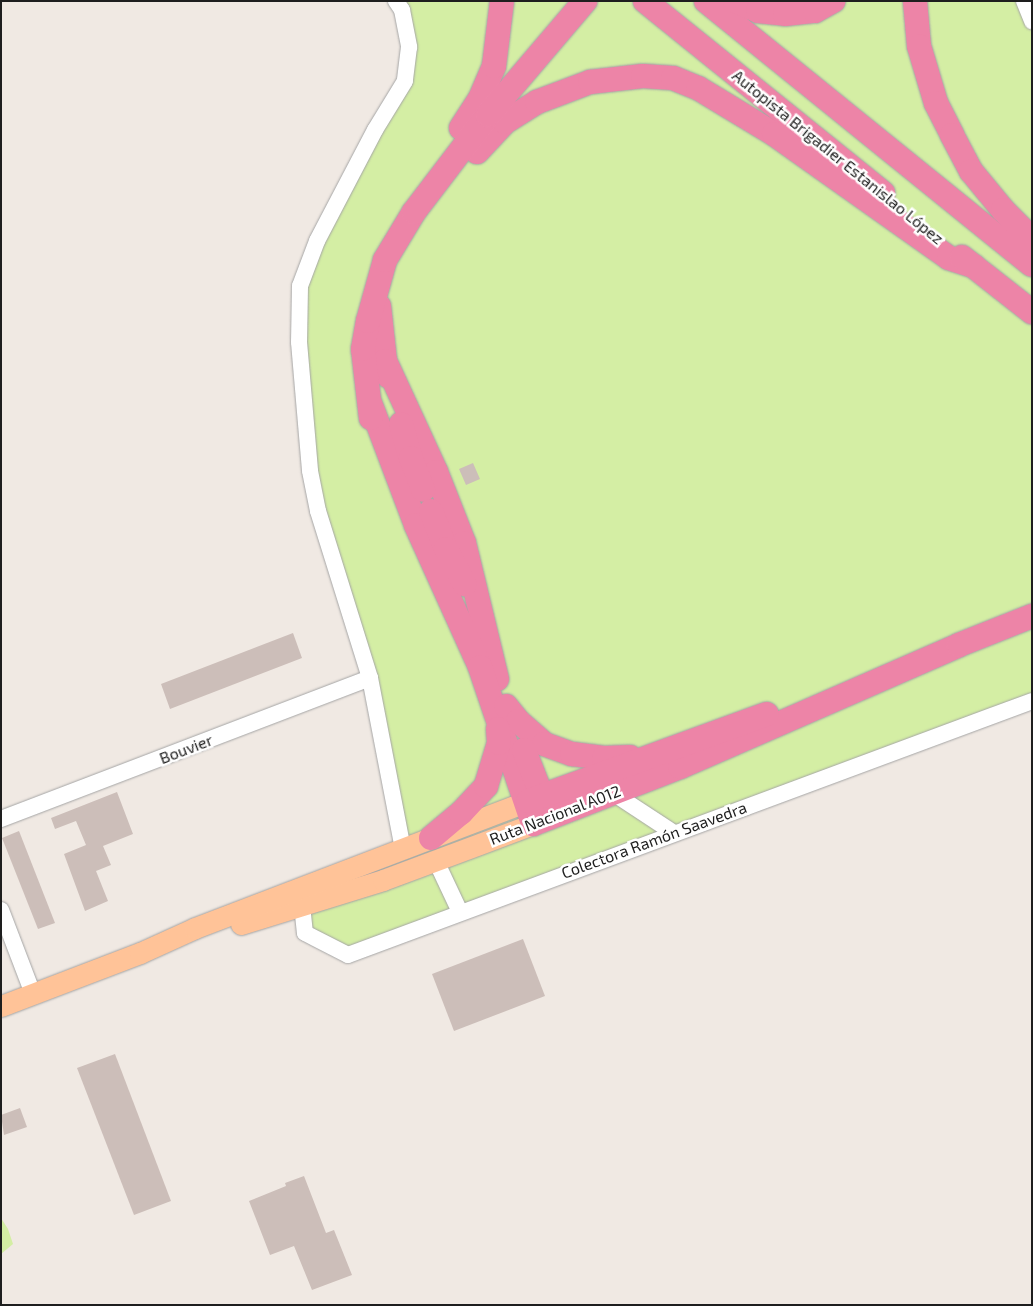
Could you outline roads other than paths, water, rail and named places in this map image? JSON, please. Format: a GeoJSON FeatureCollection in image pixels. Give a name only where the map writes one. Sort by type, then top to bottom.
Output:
{"type":"FeatureCollection","features":[{"type":"Feature","properties":{"kind":"highway"},"geometry":{"type":"LineString","coordinates":[[414,212],[419,190],[480,99],[494,66],[502,1]]}},
{"type":"Feature","properties":{"kind":"highway","name":"Autopista Brigadier Estanislao López"},"geometry":{"type":"LineString","coordinates":[[645,1],[1032,312]]}},
{"type":"Feature","properties":{"kind":"highway"},"geometry":{"type":"LineString","coordinates":[[706,1],[1032,265]]}},
{"type":"Feature","properties":{"kind":"highway"},"geometry":{"type":"LineString","coordinates":[[735,1],[758,11],[785,14],[816,11],[833,1]]}},
{"type":"Feature","properties":{"kind":"highway"},"geometry":{"type":"LineString","coordinates":[[915,1],[919,46],[936,103],[971,171],[1003,210],[1032,238]]}},
{"type":"Feature","properties":{"kind":"highway"},"geometry":{"type":"LineString","coordinates":[[538,810],[501,712],[416,525],[370,403],[363,349],[368,321],[385,260],[414,212],[488,116],[583,3]]}},
{"type":"Feature","properties":{"kind":"highway"},"geometry":{"type":"LineString","coordinates":[[414,212],[432,199],[505,122],[537,102],[590,82],[643,76],[673,78],[698,88],[774,134],[949,258],[974,266]]}},
{"type":"Feature","properties":{"kind":"highway"},"geometry":{"type":"LineString","coordinates":[[378,289],[385,361],[427,501],[437,555],[448,599]]}},
{"type":"Feature","properties":{"kind":"highway"},"geometry":{"type":"LineString","coordinates":[[385,361],[436,472],[464,543],[501,712],[499,743],[486,786],[461,813],[433,849]]}},
{"type":"Feature","properties":{"kind":"highway"},"geometry":{"type":"LineString","coordinates":[[370,403],[393,438],[427,501],[480,615]]}},
{"type":"Feature","properties":{"kind":"highway","name":"Ruta Nacional A012"},"geometry":{"type":"LineString","coordinates":[[538,810],[647,756],[959,645],[1032,616]]}},
{"type":"Feature","properties":{"kind":"highway","name":"Ruta Nacional A012"},"geometry":{"type":"LineString","coordinates":[[538,810],[613,793],[680,768],[959,645]]}},
{"type":"Feature","properties":{"kind":"highway"},"geometry":{"type":"LineString","coordinates":[[501,712],[518,722],[544,744],[572,754],[604,758],[647,756]]}},
{"type":"Feature","properties":{"kind":"main road","name":"Ruta Nacional A012"},"geometry":{"type":"LineString","coordinates":[[140,953],[302,906],[383,880],[433,849],[538,810]]}},
{"type":"Feature","properties":{"kind":"main road","name":"Ruta Nacional A012"},"geometry":{"type":"LineString","coordinates":[[1,1006],[140,953],[195,928],[403,849],[433,849]]}},
{"type":"Feature","properties":{"kind":"street"},"geometry":{"type":"LineString","coordinates":[[396,1],[402,10],[409,47],[405,81],[375,130],[317,241],[300,286],[299,342],[310,472],[318,511],[370,678],[403,849]]}},
{"type":"Feature","properties":{"kind":"street"},"geometry":{"type":"LineString","coordinates":[[1024,1],[1032,21]]}},
{"type":"Feature","properties":{"kind":"street","name":"Bouvier"},"geometry":{"type":"LineString","coordinates":[[1,819],[370,678]]}},
{"type":"Feature","properties":{"kind":"street","name":"Colectora Ramón Saavedra"},"geometry":{"type":"LineString","coordinates":[[302,906],[305,933],[348,955],[1032,701]]}},
{"type":"Feature","properties":{"kind":"street"},"geometry":{"type":"LineString","coordinates":[[613,793],[674,833]]}},
{"type":"Feature","properties":{"kind":"street"},"geometry":{"type":"LineString","coordinates":[[433,849],[460,912]]}},
{"type":"Feature","properties":{"kind":"street"},"geometry":{"type":"LineString","coordinates":[[1,910],[33,994]]}}]}
